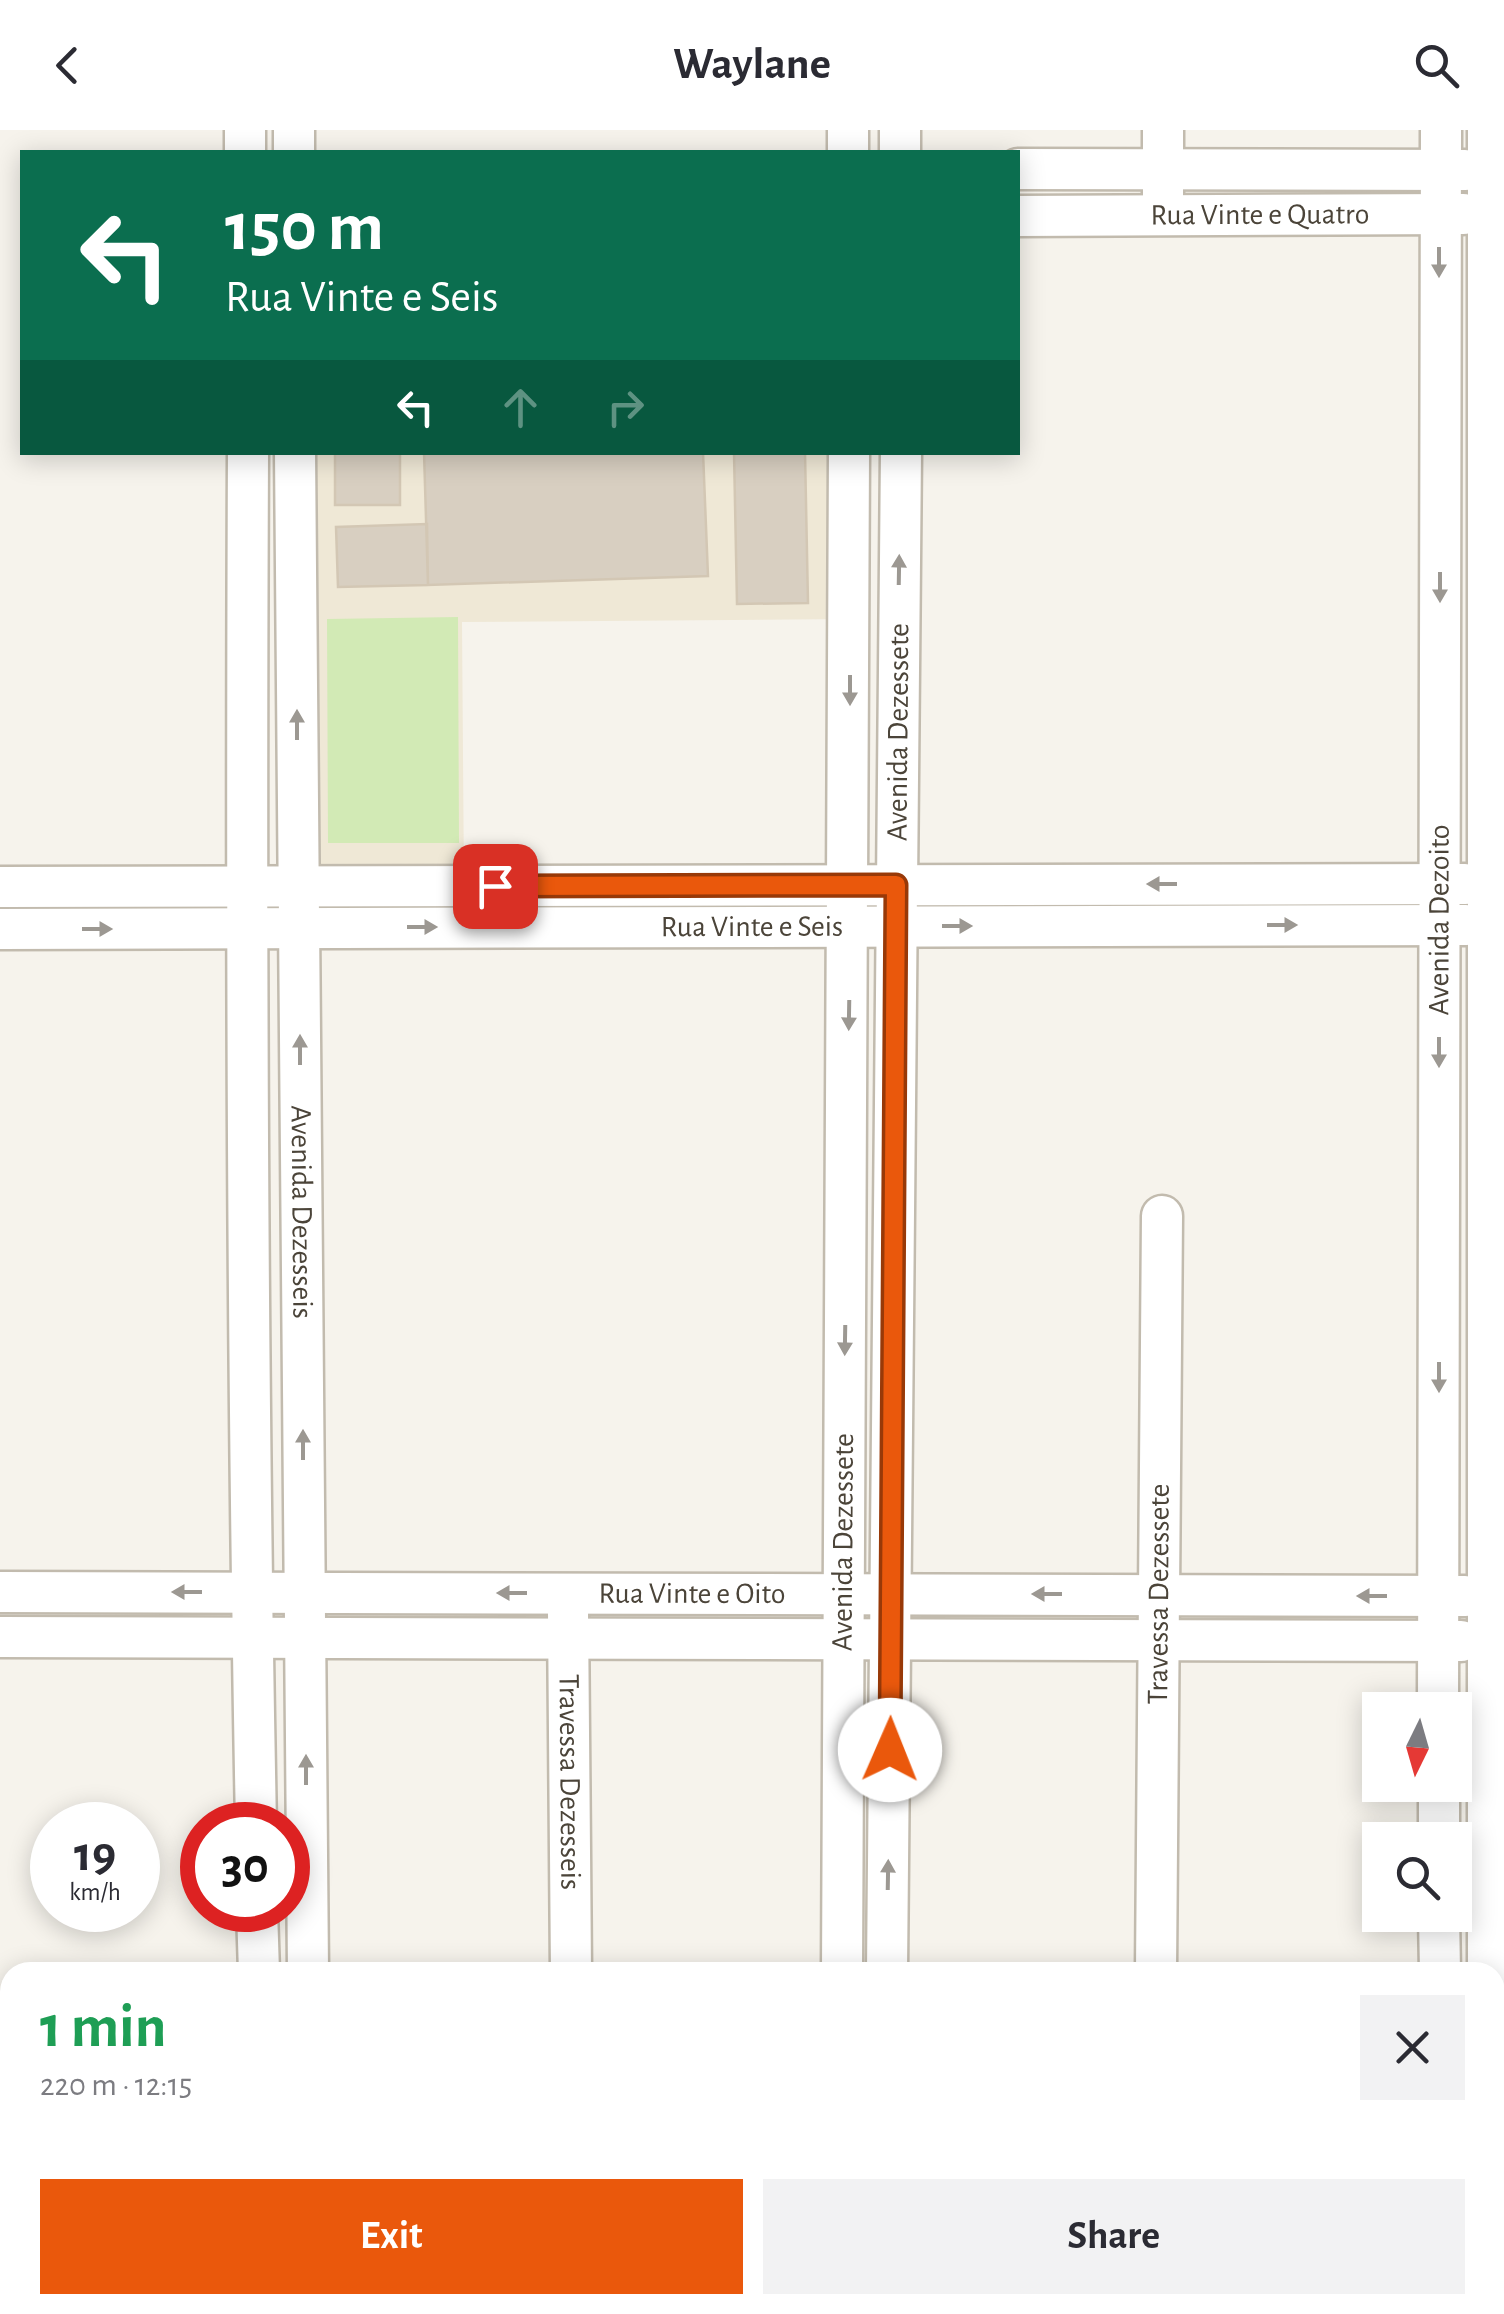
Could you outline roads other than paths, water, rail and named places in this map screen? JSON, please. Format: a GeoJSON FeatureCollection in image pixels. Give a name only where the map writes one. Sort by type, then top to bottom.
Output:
{"type":"FeatureCollection","features":[{"type":"Feature","properties":{"kind":"street","name":"Avenida Dezoito"},"geometry":{"type":"LineString","coordinates":[[1438,1692],[1441,130]]}},
{"type":"Feature","properties":{"kind":"street","name":"Avenida Dezoito"},"geometry":{"type":"LineString","coordinates":[[1488,130],[1496,170],[1496,1641],[1488,1962]]}},
{"type":"Feature","properties":{"kind":"street","name":"Rua Vinte e Quatro"},"geometry":{"type":"LineString","coordinates":[[1020,169],[1163,150],[1441,170],[1496,170]]}},
{"type":"Feature","properties":{"kind":"street"},"geometry":{"type":"LineString","coordinates":[[1163,150],[1163,215]]}},
{"type":"Feature","properties":{"kind":"street","name":"Rua Vinte e Quatro"},"geometry":{"type":"LineString","coordinates":[[1020,216],[1496,213]]}},
{"type":"Feature","properties":{"kind":"street","name":"Avenida Dezesseis"},"geometry":{"type":"LineString","coordinates":[[248,455],[246,928],[250,1592],[256,1802]]}},
{"type":"Feature","properties":{"kind":"street","name":"Avenida Dezesseis"},"geometry":{"type":"LineString","coordinates":[[295,455],[308,1962]]}},
{"type":"Feature","properties":{"kind":"street","name":"Avenida Dezessete"},"geometry":{"type":"LineString","coordinates":[[842,1962],[841,1639],[851,885],[849,455]]}},
{"type":"Feature","properties":{"kind":"street","name":"Avenida Dezessete"},"geometry":{"type":"LineString","coordinates":[[887,1962],[900,455]]}},
{"type":"Feature","properties":{"kind":"street","name":"Rua Vinte e Seis"},"geometry":{"type":"LineString","coordinates":[[0,887],[1496,884]]}},
{"type":"Feature","properties":{"kind":"street","name":"Rua Vinte e Seis"},"geometry":{"type":"LineString","coordinates":[[0,929],[1496,925]]}},
{"type":"Feature","properties":{"kind":"street","name":"Travessa Dezessete"},"geometry":{"type":"LineString","coordinates":[[1156,1962],[1162,1216]]}},
{"type":"Feature","properties":{"kind":"street","name":"Rua Vinte e Oito"},"geometry":{"type":"LineString","coordinates":[[0,1592],[1495,1596]]}},
{"type":"Feature","properties":{"kind":"street","name":"Travessa Dezesseis"},"geometry":{"type":"LineString","coordinates":[[568,1592],[571,1962]]}},
{"type":"Feature","properties":{"kind":"street","name":"Rua Vinte e Oito"},"geometry":{"type":"LineString","coordinates":[[0,1637],[1496,1641]]}},
{"type":"Feature","properties":{"kind":"street"},"geometry":{"type":"LineString","coordinates":[[258,1932],[258,1962]]}},
{"type":"Feature","properties":{"kind":"street"},"geometry":{"type":"LineString","coordinates":[[1439,1932],[1440,1962]]}}]}
